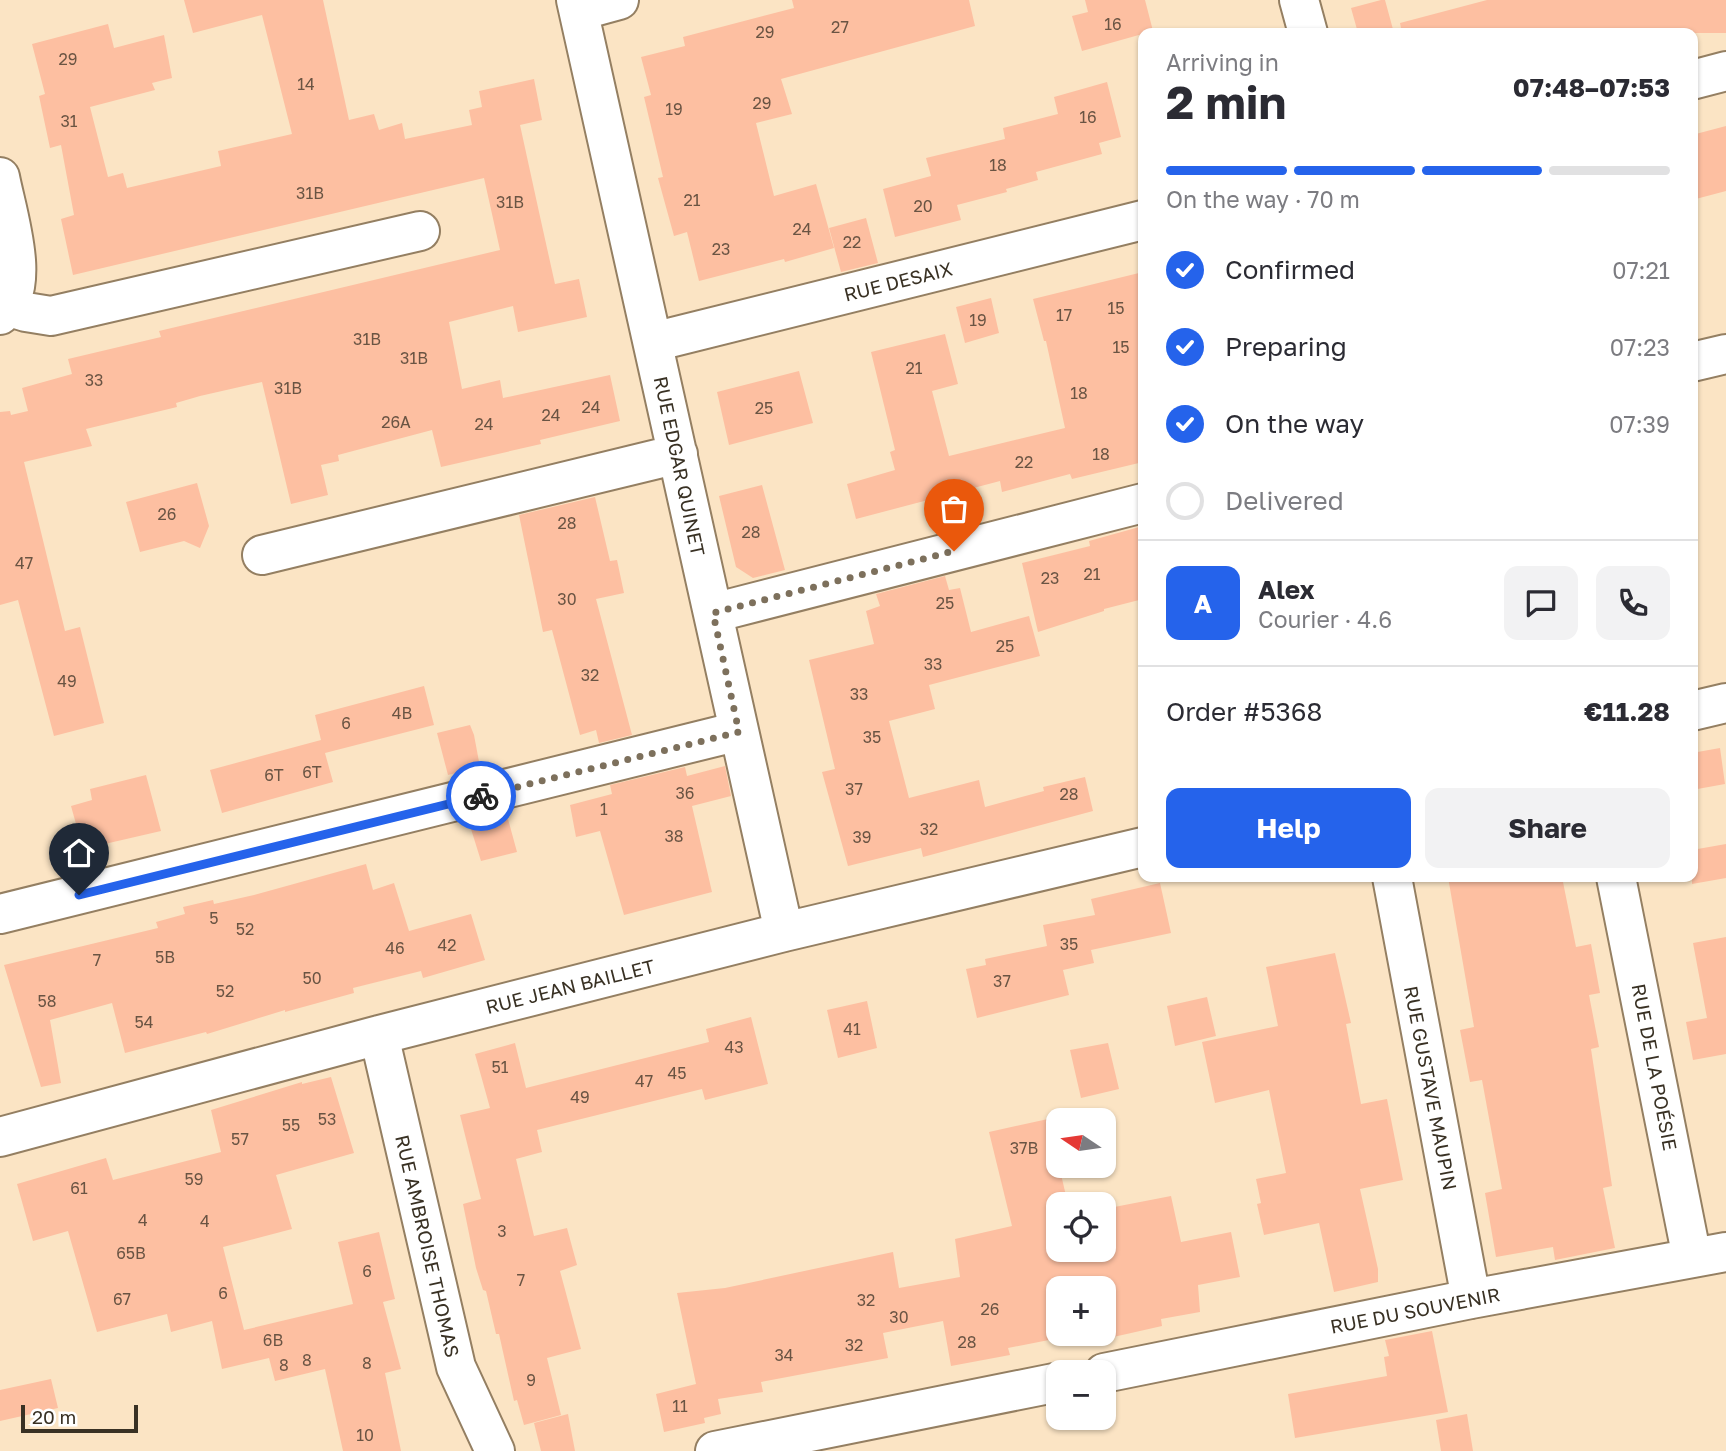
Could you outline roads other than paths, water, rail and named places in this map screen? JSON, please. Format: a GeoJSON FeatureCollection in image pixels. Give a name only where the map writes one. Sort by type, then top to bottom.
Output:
{"type":"FeatureCollection","features":[{"type":"Feature","properties":{"kind":"street"},"geometry":{"type":"LineString","coordinates":[[578,6],[619,0]]}},
{"type":"Feature","properties":{"kind":"street"},"geometry":{"type":"LineString","coordinates":[[1299,0],[1307,28]]}},
{"type":"Feature","properties":{"kind":"street","name":"RUE EDGAR QUINET"},"geometry":{"type":"LineString","coordinates":[[578,6],[784,932]]}},
{"type":"Feature","properties":{"kind":"street"},"geometry":{"type":"LineString","coordinates":[[1698,78],[1726,71]]}},
{"type":"Feature","properties":{"kind":"street"},"geometry":{"type":"LineString","coordinates":[[0,177],[16,262],[15,291],[5,311],[51,316],[420,231]]}},
{"type":"Feature","properties":{"kind":"street","name":"RUE DESAIX"},"geometry":{"type":"LineString","coordinates":[[653,341],[1138,221]]}},
{"type":"Feature","properties":{"kind":"street"},"geometry":{"type":"LineString","coordinates":[[1698,361],[1726,354]]}},
{"type":"Feature","properties":{"kind":"street"},"geometry":{"type":"LineString","coordinates":[[262,555],[678,454]]}},
{"type":"Feature","properties":{"kind":"street"},"geometry":{"type":"LineString","coordinates":[[713,613],[1138,504]]}},
{"type":"Feature","properties":{"kind":"street"},"geometry":{"type":"LineString","coordinates":[[1698,710],[1726,703]]}},
{"type":"Feature","properties":{"kind":"street"},"geometry":{"type":"LineString","coordinates":[[0,914],[739,732]]}},
{"type":"Feature","properties":{"kind":"street","name":"RUE JEAN BAILLET"},"geometry":{"type":"LineString","coordinates":[[0,1137],[379,1035],[784,932],[1138,848]]}},
{"type":"Feature","properties":{"kind":"street","name":"RUE GUSTAVE MAUPIN"},"geometry":{"type":"LineString","coordinates":[[1393,882],[1471,1299]]}},
{"type":"Feature","properties":{"kind":"street","name":"RUE DE LA POÉSIE"},"geometry":{"type":"LineString","coordinates":[[1617,882],[1709,1255]]}},
{"type":"Feature","properties":{"kind":"street","name":"RUE AMBROISE THOMAS"},"geometry":{"type":"LineString","coordinates":[[379,1035],[456,1367],[495,1451]]}},
{"type":"Feature","properties":{"kind":"street","name":"RUE DU SOUVENIR"},"geometry":{"type":"LineString","coordinates":[[1116,1371],[1471,1299],[1709,1255]]}},
{"type":"Feature","properties":{"kind":"street"},"geometry":{"type":"LineString","coordinates":[[715,1451],[1046,1385]]}}]}
